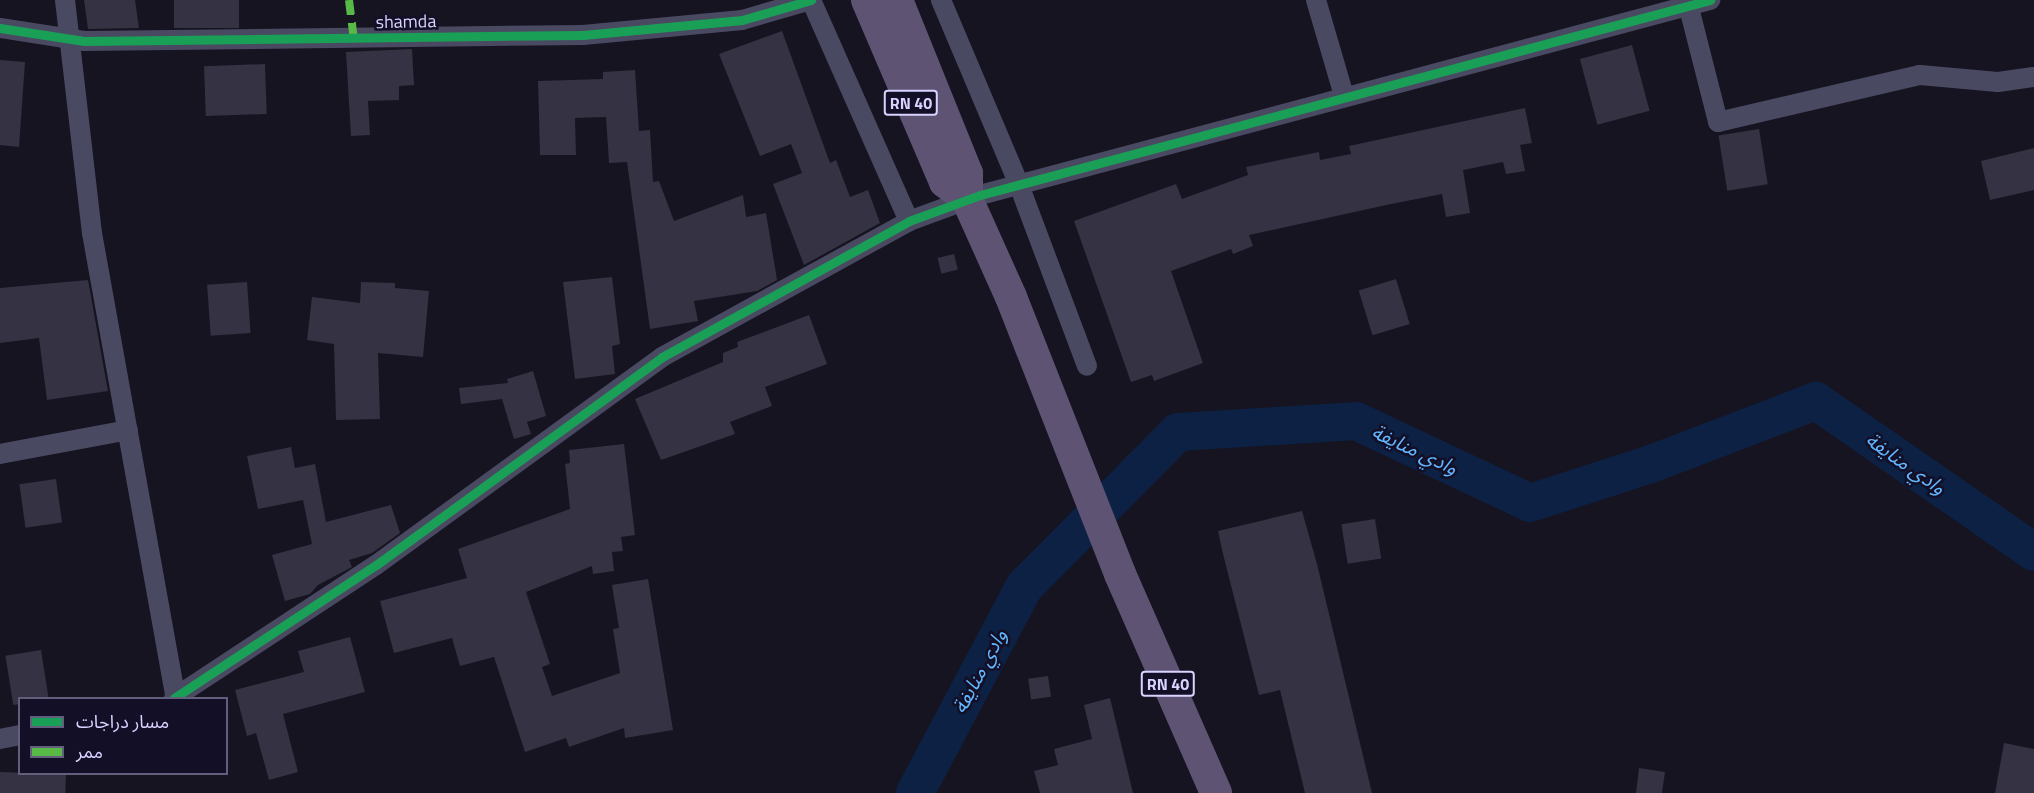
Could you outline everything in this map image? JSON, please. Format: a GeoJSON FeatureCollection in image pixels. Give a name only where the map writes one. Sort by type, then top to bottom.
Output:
{"type":"FeatureCollection","features":[{"type":"Feature","properties":{"kind":"main road","name":"RN 40"},"geometry":{"type":"LineString","coordinates":[[867,0],[945,182],[967,199]]}},
{"type":"Feature","properties":{"kind":"main road","name":"RN 40"},"geometry":{"type":"LineString","coordinates":[[897,0],[967,173],[967,199],[1011,297],[1120,574],[1216,793]]}},
{"type":"Feature","properties":{"kind":"street"},"geometry":{"type":"LineString","coordinates":[[65,0],[92,233],[175,697]]}},
{"type":"Feature","properties":{"kind":"street"},"geometry":{"type":"LineString","coordinates":[[811,0],[909,221]]}},
{"type":"Feature","properties":{"kind":"street","name":"shamda"},"geometry":{"type":"LineString","coordinates":[[0,28],[70,39],[583,35],[742,20],[811,0]]}},
{"type":"Feature","properties":{"kind":"street"},"geometry":{"type":"LineString","coordinates":[[941,0],[1019,185],[1087,366]]}},
{"type":"Feature","properties":{"kind":"street"},"geometry":{"type":"LineString","coordinates":[[1316,0],[1344,96]]}},
{"type":"Feature","properties":{"kind":"street"},"geometry":{"type":"LineString","coordinates":[[177,697],[376,565],[662,357],[909,221],[967,199],[1688,3],[1710,0]]}},
{"type":"Feature","properties":{"kind":"street"},"geometry":{"type":"LineString","coordinates":[[1688,3],[1718,122],[1920,75],[1998,82],[2034,77]]}},
{"type":"Feature","properties":{"kind":"street"},"geometry":{"type":"LineString","coordinates":[[0,454],[128,430]]}},
{"type":"Feature","properties":{"kind":"street"},"geometry":{"type":"LineString","coordinates":[[0,739],[18,735]]}},
{"type":"Feature","properties":{"kind":"building"},"geometry":{"type":"Polygon","coordinates":[[[84,0],[135,0],[139,28],[88,29],[84,0]]]}},
{"type":"Feature","properties":{"kind":"building"},"geometry":{"type":"Polygon","coordinates":[[[174,0],[239,0],[239,28],[174,28],[174,0]]]}},
{"type":"Feature","properties":{"kind":"building"},"geometry":{"type":"Polygon","coordinates":[[[782,31],[830,163],[836,160],[850,197],[868,190],[880,223],[804,265],[773,184],[802,173],[791,144],[760,156],[719,54],[782,31]]]}},
{"type":"Feature","properties":{"kind":"building"},"geometry":{"type":"Polygon","coordinates":[[[1632,45],[1650,111],[1597,125],[1580,59],[1632,45]]]}},
{"type":"Feature","properties":{"kind":"building"},"geometry":{"type":"Polygon","coordinates":[[[412,49],[414,85],[399,86],[399,100],[368,101],[370,135],[351,136],[346,52],[412,49]]]}},
{"type":"Feature","properties":{"kind":"building"},"geometry":{"type":"Polygon","coordinates":[[[0,60],[25,62],[19,147],[0,145],[0,60]]]}},
{"type":"Feature","properties":{"kind":"building"},"geometry":{"type":"Polygon","coordinates":[[[265,64],[267,114],[206,116],[204,66],[265,64]]]}},
{"type":"Feature","properties":{"kind":"building"},"geometry":{"type":"Polygon","coordinates":[[[635,70],[639,131],[650,130],[653,182],[659,181],[674,221],[743,195],[746,217],[766,213],[777,280],[757,291],[694,301],[698,321],[650,329],[627,162],[609,163],[606,117],[575,118],[576,155],[540,155],[538,81],[603,79],[603,72],[635,70]]]}},
{"type":"Feature","properties":{"kind":"building"},"geometry":{"type":"Polygon","coordinates":[[[1525,108],[1532,143],[1520,145],[1525,171],[1506,174],[1503,162],[1463,170],[1470,213],[1446,217],[1442,194],[1249,235],[1253,246],[1233,254],[1231,249],[1171,271],[1203,363],[1154,381],[1152,375],[1131,382],[1074,221],[1176,184],[1182,199],[1248,175],[1246,167],[1319,152],[1320,160],[1351,154],[1349,146],[1525,108]]]}},
{"type":"Feature","properties":{"kind":"building"},"geometry":{"type":"Polygon","coordinates":[[[1759,129],[1768,184],[1727,191],[1719,135],[1759,129]]]}},
{"type":"Feature","properties":{"kind":"building"},"geometry":{"type":"Polygon","coordinates":[[[2034,148],[2034,190],[1990,200],[1981,161],[2034,148]]]}},
{"type":"Feature","properties":{"kind":"building"},"geometry":{"type":"Polygon","coordinates":[[[954,254],[958,270],[941,274],[938,258],[954,254]]]}},
{"type":"Feature","properties":{"kind":"building"},"geometry":{"type":"Polygon","coordinates":[[[612,277],[620,344],[612,346],[615,374],[575,379],[563,282],[612,277]]]}},
{"type":"Feature","properties":{"kind":"building"},"geometry":{"type":"Polygon","coordinates":[[[1396,279],[1410,324],[1372,335],[1359,290],[1396,279]]]}},
{"type":"Feature","properties":{"kind":"building"},"geometry":{"type":"Polygon","coordinates":[[[88,280],[108,391],[47,400],[39,338],[0,343],[0,288],[88,280]]]}},
{"type":"Feature","properties":{"kind":"building"},"geometry":{"type":"Polygon","coordinates":[[[247,282],[251,333],[211,336],[207,285],[247,282]]]}},
{"type":"Feature","properties":{"kind":"building"},"geometry":{"type":"Polygon","coordinates":[[[361,282],[395,283],[395,288],[429,291],[423,357],[378,353],[380,419],[336,420],[334,344],[307,340],[312,297],[360,303],[361,282]]]}},
{"type":"Feature","properties":{"kind":"building"},"geometry":{"type":"Polygon","coordinates":[[[809,315],[827,364],[765,387],[772,406],[730,422],[735,434],[661,460],[635,399],[723,362],[723,353],[738,347],[737,342],[809,315]]]}},
{"type":"Feature","properties":{"kind":"building"},"geometry":{"type":"Polygon","coordinates":[[[533,371],[546,416],[527,422],[531,434],[514,439],[502,399],[461,404],[459,388],[508,383],[507,379],[533,371]]]}},
{"type":"Feature","properties":{"kind":"building"},"geometry":{"type":"Polygon","coordinates":[[[624,444],[635,535],[621,537],[623,551],[612,552],[614,571],[593,574],[592,566],[526,592],[550,664],[542,667],[552,696],[620,673],[613,629],[619,628],[612,585],[648,579],[673,730],[625,738],[624,728],[569,747],[566,738],[525,752],[494,657],[460,666],[452,638],[394,653],[380,601],[467,578],[458,549],[570,509],[565,464],[570,463],[569,450],[624,444]]]}},
{"type":"Feature","properties":{"kind":"building"},"geometry":{"type":"Polygon","coordinates":[[[291,447],[295,468],[315,464],[326,522],[391,505],[400,533],[372,553],[349,560],[352,567],[318,585],[310,594],[285,601],[272,555],[312,544],[303,500],[258,509],[247,456],[291,447]]]}},
{"type":"Feature","properties":{"kind":"building"},"geometry":{"type":"Polygon","coordinates":[[[56,479],[62,523],[25,528],[19,484],[56,479]]]}},
{"type":"Feature","properties":{"kind":"building"},"geometry":{"type":"Polygon","coordinates":[[[1302,511],[1372,793],[1305,793],[1280,690],[1259,695],[1223,554],[1218,531],[1302,511]]]}},
{"type":"Feature","properties":{"kind":"building"},"geometry":{"type":"Polygon","coordinates":[[[1375,519],[1381,559],[1348,564],[1341,524],[1375,519]]]}},
{"type":"Feature","properties":{"kind":"building"},"geometry":{"type":"Polygon","coordinates":[[[350,637],[365,692],[283,714],[298,772],[269,780],[256,733],[247,736],[235,690],[304,672],[298,651],[350,637]]]}},
{"type":"Feature","properties":{"kind":"building"},"geometry":{"type":"Polygon","coordinates":[[[41,650],[48,697],[18,697],[18,704],[13,705],[5,656],[41,650]]]}},
{"type":"Feature","properties":{"kind":"building"},"geometry":{"type":"Polygon","coordinates":[[[1048,676],[1051,697],[1031,700],[1028,679],[1048,676]]]}},
{"type":"Feature","properties":{"kind":"building"},"geometry":{"type":"Polygon","coordinates":[[[1110,698],[1133,793],[1040,793],[1034,771],[1058,765],[1054,749],[1092,739],[1084,705],[1110,698]]]}},
{"type":"Feature","properties":{"kind":"building"},"geometry":{"type":"Polygon","coordinates":[[[2004,743],[2034,749],[2034,793],[1995,793],[2004,743]]]}},
{"type":"Feature","properties":{"kind":"building"},"geometry":{"type":"Polygon","coordinates":[[[1639,768],[1665,772],[1662,793],[1636,793],[1639,768]]]}},
{"type":"Feature","properties":{"kind":"building"},"geometry":{"type":"Polygon","coordinates":[[[0,772],[18,773],[18,775],[66,775],[65,793],[0,793],[0,772]]]}},
{"type":"Feature","properties":{"kind":"waterway","name":"وادي منايفة"},"geometry":{"type":"LineString","coordinates":[[915,793],[1024,587],[1178,432],[1356,421],[1530,503],[1651,464],[1816,401],[2034,552]]}},
{"type":"Feature","properties":{"kind":"marked path"},"geometry":{"type":"LineString","coordinates":[[349,0],[354,40]]}},
{"type":"Feature","properties":{"kind":"cycle path"},"geometry":{"type":"LineString","coordinates":[[0,28],[84,41],[583,35],[742,20],[811,0]]}},
{"type":"Feature","properties":{"kind":"cycle path"},"geometry":{"type":"LineString","coordinates":[[176,697],[376,565],[662,357],[909,221],[980,195],[1710,0]]}}]}
